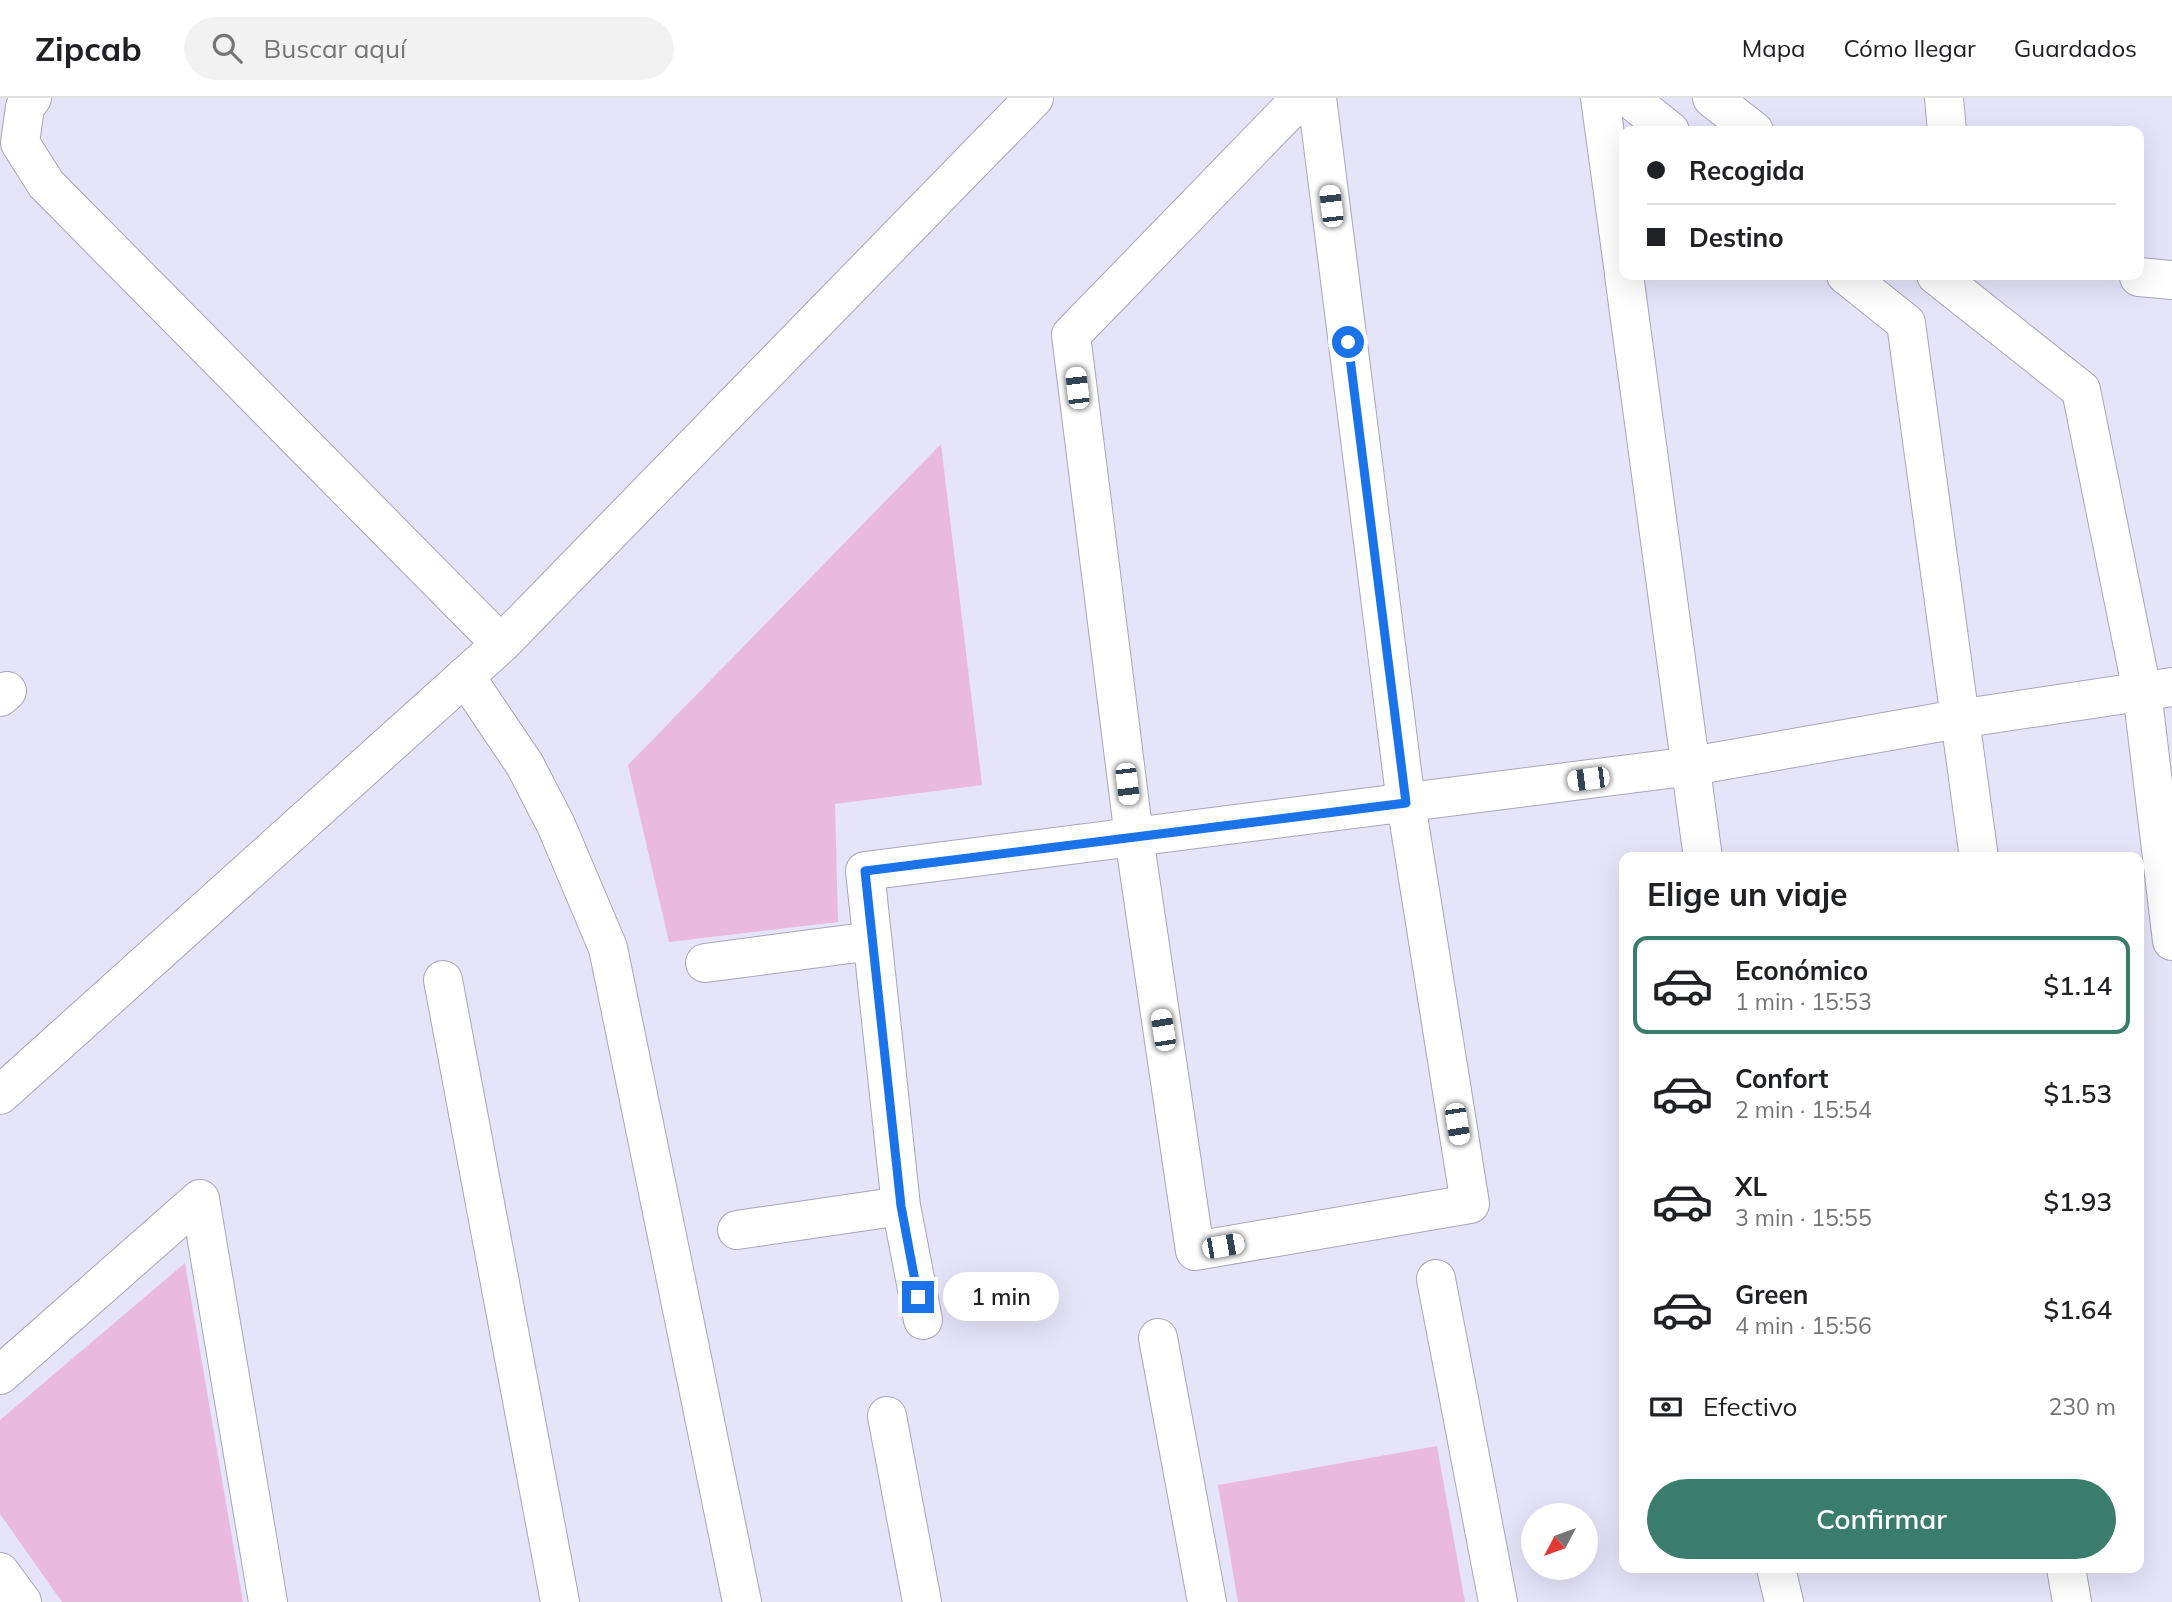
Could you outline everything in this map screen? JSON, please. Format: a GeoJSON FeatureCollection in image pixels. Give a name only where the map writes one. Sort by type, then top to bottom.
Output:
{"type":"FeatureCollection","features":[{"type":"Feature","properties":{"kind":"street"},"geometry":{"type":"LineString","coordinates":[[32,98],[25,107],[20,143],[46,184],[501,644]]}},
{"type":"Feature","properties":{"kind":"street"},"geometry":{"type":"LineString","coordinates":[[0,1095],[501,644],[1034,98]]}},
{"type":"Feature","properties":{"kind":"street"},"geometry":{"type":"LineString","coordinates":[[1301,98],[1071,335],[1134,837],[1195,1251],[1470,1204],[1406,803],[1317,98]]}},
{"type":"Feature","properties":{"kind":"street"},"geometry":{"type":"LineString","coordinates":[[1600,98],[1619,237]]}},
{"type":"Feature","properties":{"kind":"street"},"geometry":{"type":"LineString","coordinates":[[1629,98],[1664,126]]}},
{"type":"Feature","properties":{"kind":"street"},"geometry":{"type":"LineString","coordinates":[[1712,98],[1748,126]]}},
{"type":"Feature","properties":{"kind":"street"},"geometry":{"type":"LineString","coordinates":[[1944,98],[1947,126]]}},
{"type":"Feature","properties":{"kind":"street"},"geometry":{"type":"LineString","coordinates":[[1625,280],[1702,852]]}},
{"type":"Feature","properties":{"kind":"street"},"geometry":{"type":"LineString","coordinates":[[1852,280],[1906,323],[1978,852]]}},
{"type":"Feature","properties":{"kind":"street"},"geometry":{"type":"LineString","coordinates":[[1948,280],[1966,287],[2081,390],[2157,689],[2172,941]]}},
{"type":"Feature","properties":{"kind":"street"},"geometry":{"type":"LineString","coordinates":[[465,676],[525,765],[556,825],[608,948],[742,1602]]}},
{"type":"Feature","properties":{"kind":"street"},"geometry":{"type":"LineString","coordinates":[[923,1320],[901,1206],[865,871],[1692,766],[1958,719],[2157,689]]}},
{"type":"Feature","properties":{"kind":"street"},"geometry":{"type":"LineString","coordinates":[[705,963],[872,941]]}},
{"type":"Feature","properties":{"kind":"street"},"geometry":{"type":"LineString","coordinates":[[443,980],[559,1602]]}},
{"type":"Feature","properties":{"kind":"street"},"geometry":{"type":"LineString","coordinates":[[0,1376],[200,1199],[268,1602]]}},
{"type":"Feature","properties":{"kind":"street"},"geometry":{"type":"LineString","coordinates":[[737,1230],[901,1206]]}},
{"type":"Feature","properties":{"kind":"street"},"geometry":{"type":"LineString","coordinates":[[1436,1279],[1498,1602]]}},
{"type":"Feature","properties":{"kind":"street"},"geometry":{"type":"LineString","coordinates":[[1158,1338],[1207,1602]]}},
{"type":"Feature","properties":{"kind":"street"},"geometry":{"type":"LineString","coordinates":[[887,1416],[922,1602]]}},
{"type":"Feature","properties":{"kind":"street"},"geometry":{"type":"LineString","coordinates":[[0,1572],[22,1602]]}},
{"type":"Feature","properties":{"kind":"street"},"geometry":{"type":"LineString","coordinates":[[1777,1573],[1784,1602]]}},
{"type":"Feature","properties":{"kind":"street"},"geometry":{"type":"LineString","coordinates":[[2067,1573],[2073,1602]]}},
{"type":"Feature","properties":{"kind":"shaded area"},"geometry":{"type":"Polygon","coordinates":[[[941,444],[982,785],[835,804],[838,922],[669,942],[628,765],[941,444]]]}},
{"type":"Feature","properties":{"kind":"shaded area"},"geometry":{"type":"Polygon","coordinates":[[[185,1263],[243,1602],[62,1602],[0,1514],[0,1420],[185,1263]]]}},
{"type":"Feature","properties":{"kind":"shaded area"},"geometry":{"type":"Polygon","coordinates":[[[1437,1446],[1465,1602],[1238,1602],[1218,1485],[1437,1446]]]}},
{"type":"Feature","properties":{"kind":"route"},"geometry":{"type":"LineString","coordinates":[[918,1297],[901,1206],[865,871],[1406,803],[1348,342]]}}]}
